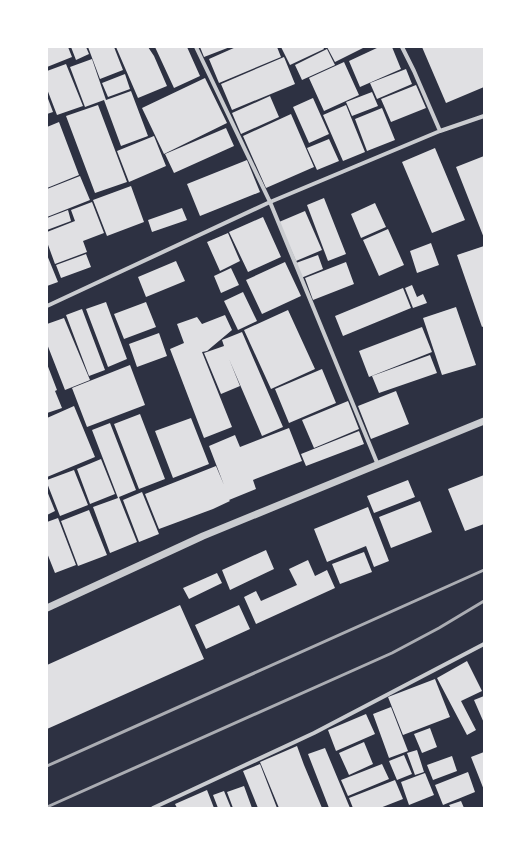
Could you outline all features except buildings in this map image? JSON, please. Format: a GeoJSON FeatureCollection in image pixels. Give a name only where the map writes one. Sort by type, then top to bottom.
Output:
{"type":"FeatureCollection","features":[{"type":"Feature","properties":{"kind":"street"},"geometry":{"type":"LineString","coordinates":[[196,47],[270,202],[378,465]]}},
{"type":"Feature","properties":{"kind":"street"},"geometry":{"type":"LineString","coordinates":[[402,47],[440,132]]}},
{"type":"Feature","properties":{"kind":"street"},"geometry":{"type":"LineString","coordinates":[[47,306],[270,202],[440,132],[484,116]]}},
{"type":"Feature","properties":{"kind":"street"},"geometry":{"type":"LineString","coordinates":[[47,608],[203,536],[484,421]]}},
{"type":"Feature","properties":{"kind":"street"},"geometry":{"type":"LineString","coordinates":[[153,808],[314,733],[484,644]]}},
{"type":"Feature","properties":{"kind":"railway"},"geometry":{"type":"LineString","coordinates":[[47,766],[484,570]]}},
{"type":"Feature","properties":{"kind":"railway"},"geometry":{"type":"LineString","coordinates":[[47,807],[392,653],[439,628],[484,601]]}}]}
